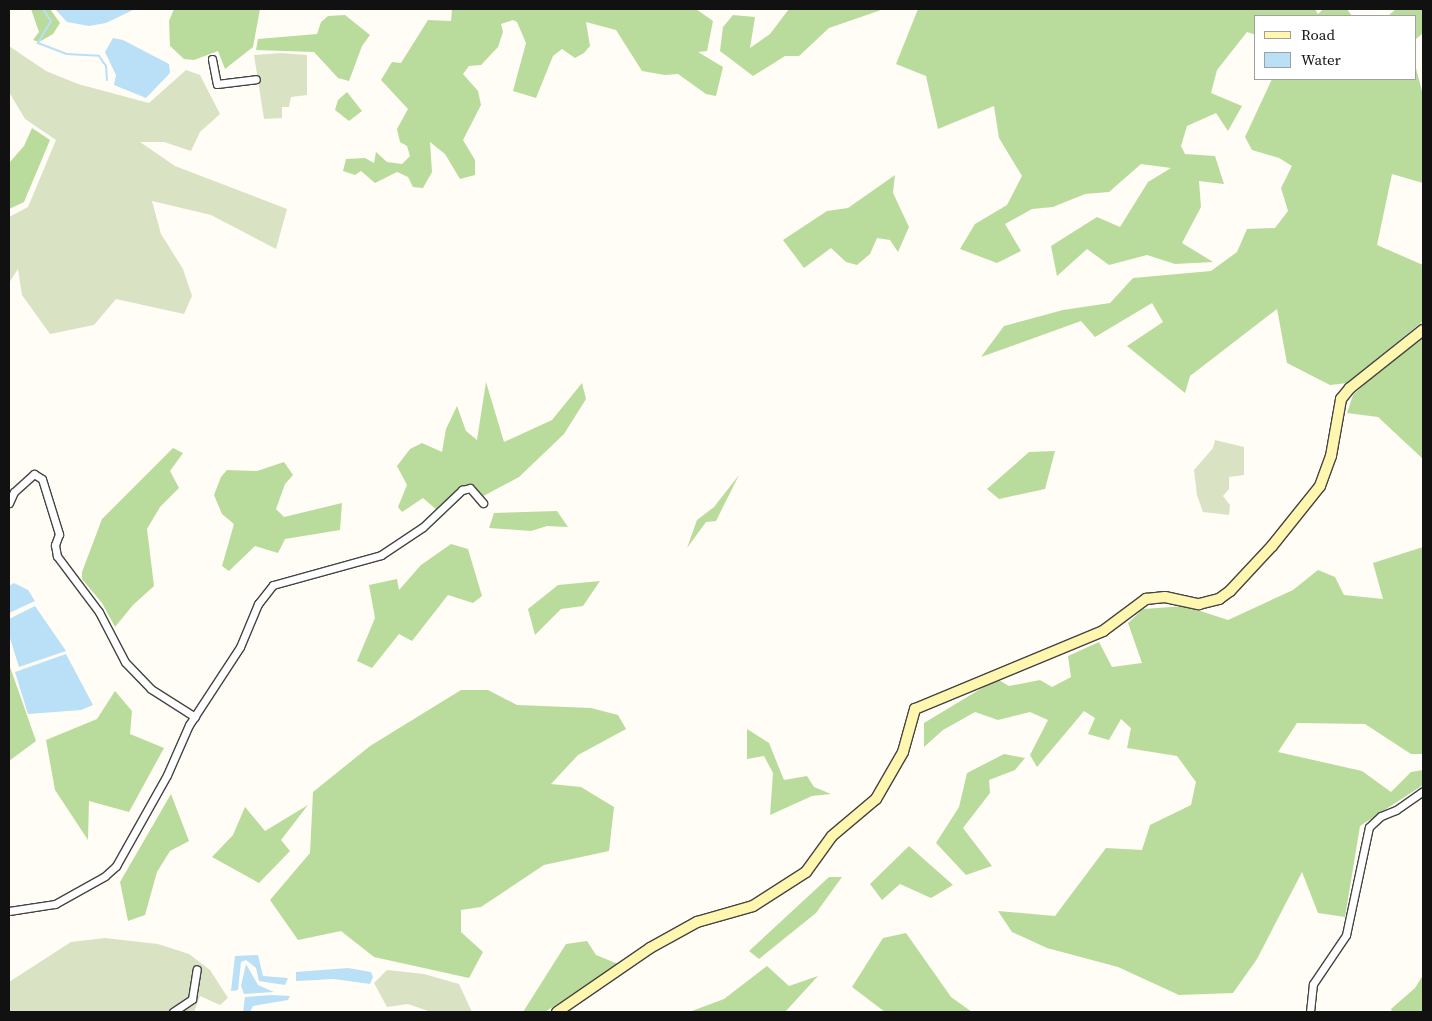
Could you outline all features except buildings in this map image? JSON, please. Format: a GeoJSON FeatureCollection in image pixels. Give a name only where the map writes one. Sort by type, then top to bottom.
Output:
{"type":"FeatureCollection","features":[{"type":"Feature","properties":{"kind":"street"},"geometry":{"type":"LineString","coordinates":[[212,59],[217,84],[256,79]]}},
{"type":"Feature","properties":{"kind":"street"},"geometry":{"type":"LineString","coordinates":[[557,1012],[650,948],[698,922],[753,906],[806,872],[832,836],[876,799],[903,752],[915,709],[1103,631],[1146,599],[1165,597],[1199,604],[1219,599],[1230,591],[1272,546],[1320,486],[1331,456],[1341,399],[1350,388],[1423,330]]}},
{"type":"Feature","properties":{"kind":"street"},"geometry":{"type":"LineString","coordinates":[[9,503],[14,492],[34,474],[42,480],[59,534],[55,545],[57,556],[99,612],[125,662],[151,688],[195,717]]}},
{"type":"Feature","properties":{"kind":"street"},"geometry":{"type":"LineString","coordinates":[[9,911],[55,904],[105,876],[116,866],[167,775],[195,717],[240,647],[258,604],[273,585],[381,556],[422,527],[462,490],[470,488],[483,502]]}},
{"type":"Feature","properties":{"kind":"street"},"geometry":{"type":"LineString","coordinates":[[1310,1012],[1313,984],[1346,934],[1369,827],[1381,816],[1396,810],[1423,791]]}},
{"type":"Feature","properties":{"kind":"street"},"geometry":{"type":"LineString","coordinates":[[173,1012],[192,998],[197,968]]}},
{"type":"Feature","properties":{"kind":"green space"},"geometry":{"type":"Polygon","coordinates":[[[31,9],[50,9],[60,23],[53,34],[39,42],[33,40],[39,32],[31,9]]]}},
{"type":"Feature","properties":{"kind":"green space"},"geometry":{"type":"Polygon","coordinates":[[[174,9],[260,9],[253,47],[225,69],[218,51],[194,60],[184,59],[170,46],[169,21],[174,9]]]}},
{"type":"Feature","properties":{"kind":"green space"},"geometry":{"type":"Polygon","coordinates":[[[452,9],[696,9],[713,21],[707,51],[698,52],[723,67],[716,96],[706,94],[678,74],[665,75],[642,71],[616,30],[586,22],[590,46],[584,53],[575,58],[562,49],[553,56],[536,98],[513,91],[526,43],[517,22],[513,20],[501,24],[503,32],[498,47],[481,65],[469,66],[463,74],[478,91],[481,105],[463,140],[475,160],[475,175],[460,179],[445,154],[430,142],[432,172],[423,188],[413,187],[408,177],[397,172],[375,183],[361,171],[355,175],[343,171],[346,159],[365,158],[374,163],[376,152],[387,162],[402,164],[410,156],[407,146],[400,142],[397,129],[408,109],[381,80],[392,62],[401,63],[428,20],[451,21],[452,9]]]}},
{"type":"Feature","properties":{"kind":"green space"},"geometry":{"type":"Polygon","coordinates":[[[789,9],[884,9],[829,28],[799,56],[785,56],[753,76],[720,51],[723,27],[733,15],[755,17],[750,48],[770,34],[789,9]]]}},
{"type":"Feature","properties":{"kind":"green space"},"geometry":{"type":"Polygon","coordinates":[[[918,9],[1315,9],[1318,14],[1323,9],[1347,9],[1351,15],[1254,15],[1254,34],[1247,32],[1217,70],[1211,93],[1242,106],[1228,131],[1216,113],[1187,126],[1181,146],[1185,154],[1215,156],[1224,184],[1199,181],[1201,207],[1182,243],[1213,262],[1175,264],[1147,255],[1109,265],[1087,249],[1057,276],[1051,246],[1097,217],[1120,227],[1148,182],[1171,168],[1141,164],[1109,192],[1085,194],[1053,207],[1032,209],[1005,224],[1021,251],[997,263],[960,249],[975,224],[1007,205],[1022,176],[999,138],[994,106],[938,129],[926,76],[896,64],[918,9]]]}},
{"type":"Feature","properties":{"kind":"green space"},"geometry":{"type":"Polygon","coordinates":[[[1396,9],[1423,9],[1423,33],[1417,38],[1417,15],[1389,15],[1396,9]]]}},
{"type":"Feature","properties":{"kind":"green space"},"geometry":{"type":"Polygon","coordinates":[[[345,15],[370,35],[362,46],[349,81],[338,78],[314,52],[256,50],[258,39],[317,34],[321,22],[328,16],[345,15]]]}},
{"type":"Feature","properties":{"kind":"green space"},"geometry":{"type":"Polygon","coordinates":[[[9,46],[46,71],[78,84],[149,103],[186,70],[200,75],[220,114],[200,132],[191,151],[164,142],[140,142],[175,166],[287,209],[276,249],[211,215],[152,201],[161,234],[183,269],[192,296],[184,314],[116,299],[94,325],[50,334],[22,295],[18,269],[9,283],[9,217],[28,207],[56,140],[25,119],[9,92],[9,46]]]}},
{"type":"Feature","properties":{"kind":"green space"},"geometry":{"type":"Polygon","coordinates":[[[281,53],[307,55],[307,95],[291,97],[289,107],[282,107],[282,118],[264,119],[254,55],[281,53]]]}},
{"type":"Feature","properties":{"kind":"green space"},"geometry":{"type":"Polygon","coordinates":[[[1417,72],[1423,95],[1423,183],[1392,174],[1377,245],[1423,265],[1423,321],[1347,383],[1330,385],[1287,363],[1277,309],[1190,376],[1185,393],[1127,346],[1163,322],[1152,303],[1095,337],[1081,321],[981,357],[1004,326],[1063,310],[1110,303],[1133,278],[1211,271],[1237,252],[1247,229],[1275,228],[1288,211],[1281,188],[1292,166],[1279,158],[1252,150],[1245,137],[1272,80],[1417,80],[1417,72]]]}},
{"type":"Feature","properties":{"kind":"green space"},"geometry":{"type":"Polygon","coordinates":[[[347,92],[362,111],[349,121],[335,110],[338,100],[347,92]]]}},
{"type":"Feature","properties":{"kind":"green space"},"geometry":{"type":"Polygon","coordinates":[[[32,128],[50,140],[24,202],[9,209],[9,163],[24,146],[32,128]]]}},
{"type":"Feature","properties":{"kind":"green space"},"geometry":{"type":"Polygon","coordinates":[[[895,175],[893,193],[909,227],[898,252],[890,240],[877,238],[870,254],[857,265],[846,262],[831,248],[804,268],[783,240],[827,211],[848,208],[895,175]]]}},
{"type":"Feature","properties":{"kind":"green space"},"geometry":{"type":"Polygon","coordinates":[[[1423,329],[1423,459],[1378,417],[1347,413],[1353,395],[1423,329]]]}},
{"type":"Feature","properties":{"kind":"green space"},"geometry":{"type":"Polygon","coordinates":[[[486,382],[504,442],[552,420],[582,383],[586,399],[564,434],[519,477],[476,500],[469,490],[438,511],[423,498],[402,512],[398,507],[407,485],[397,466],[410,449],[422,443],[442,452],[446,429],[457,406],[466,431],[477,440],[486,382]]]}},
{"type":"Feature","properties":{"kind":"green space"},"geometry":{"type":"Polygon","coordinates":[[[1215,440],[1244,447],[1244,475],[1229,477],[1229,489],[1223,496],[1230,505],[1229,515],[1203,512],[1197,495],[1194,470],[1213,448],[1215,440]]]}},
{"type":"Feature","properties":{"kind":"green space"},"geometry":{"type":"Polygon","coordinates":[[[173,448],[183,453],[170,471],[179,488],[160,507],[147,529],[154,586],[133,605],[115,627],[102,603],[82,579],[82,572],[102,519],[173,448]]]}},
{"type":"Feature","properties":{"kind":"green space"},"geometry":{"type":"Polygon","coordinates":[[[1055,451],[1045,489],[999,499],[987,489],[1029,452],[1055,451]]]}},
{"type":"Feature","properties":{"kind":"green space"},"geometry":{"type":"Polygon","coordinates":[[[284,462],[293,475],[285,484],[276,509],[284,517],[342,503],[340,530],[285,539],[278,553],[255,546],[229,571],[222,566],[234,524],[222,514],[214,495],[221,477],[227,470],[257,471],[284,462]]]}},
{"type":"Feature","properties":{"kind":"green space"},"geometry":{"type":"Polygon","coordinates":[[[739,475],[716,521],[706,522],[687,548],[697,520],[714,507],[739,475]]]}},
{"type":"Feature","properties":{"kind":"green space"},"geometry":{"type":"Polygon","coordinates":[[[557,511],[568,527],[547,526],[531,531],[489,528],[494,513],[557,511]]]}},
{"type":"Feature","properties":{"kind":"green space"},"geometry":{"type":"Polygon","coordinates":[[[451,544],[468,549],[482,596],[473,603],[448,595],[412,641],[399,634],[372,668],[357,661],[375,618],[369,585],[397,579],[399,590],[421,565],[451,544]]]}},
{"type":"Feature","properties":{"kind":"green space"},"geometry":{"type":"Polygon","coordinates":[[[1423,547],[1423,754],[1411,754],[1365,724],[1297,723],[1278,752],[1362,771],[1391,792],[1411,772],[1423,770],[1423,785],[1360,826],[1345,917],[1318,913],[1302,872],[1257,959],[1233,993],[1179,995],[1118,967],[1047,948],[1012,932],[998,911],[1055,916],[1106,848],[1142,850],[1150,825],[1191,805],[1196,782],[1177,756],[1127,748],[1131,728],[1121,719],[1109,740],[1088,734],[1095,718],[1084,711],[1037,767],[1030,755],[1048,720],[1030,712],[998,720],[975,712],[943,730],[924,747],[924,723],[997,679],[1009,686],[1040,680],[1052,687],[1071,677],[1068,656],[1099,642],[1112,667],[1142,663],[1128,623],[1143,609],[1185,606],[1228,620],[1293,590],[1318,570],[1335,577],[1344,595],[1383,599],[1373,563],[1423,547]]]}},
{"type":"Feature","properties":{"kind":"green space"},"geometry":{"type":"Polygon","coordinates":[[[600,581],[583,606],[561,609],[535,635],[528,609],[558,585],[600,581]]]}},
{"type":"Feature","properties":{"kind":"green space"},"geometry":{"type":"Polygon","coordinates":[[[9,664],[36,741],[9,761],[9,664]]]}},
{"type":"Feature","properties":{"kind":"green space"},"geometry":{"type":"Polygon","coordinates":[[[461,690],[488,690],[517,705],[591,708],[618,715],[626,729],[578,755],[551,784],[581,787],[614,807],[609,851],[544,865],[481,907],[461,910],[461,932],[483,952],[469,978],[374,957],[341,931],[298,940],[270,900],[310,853],[313,792],[370,746],[461,690]]]}},
{"type":"Feature","properties":{"kind":"green space"},"geometry":{"type":"Polygon","coordinates":[[[115,691],[132,711],[130,734],[164,748],[129,812],[89,801],[88,840],[55,790],[46,740],[97,719],[115,691]]]}},
{"type":"Feature","properties":{"kind":"green space"},"geometry":{"type":"Polygon","coordinates":[[[747,729],[769,743],[784,780],[807,776],[814,787],[831,794],[812,796],[770,815],[773,773],[764,756],[747,759],[747,729]]]}},
{"type":"Feature","properties":{"kind":"green space"},"geometry":{"type":"Polygon","coordinates":[[[1004,754],[1025,758],[1015,770],[989,780],[990,793],[963,828],[992,866],[966,875],[936,843],[959,807],[967,773],[1004,754]]]}},
{"type":"Feature","properties":{"kind":"green space"},"geometry":{"type":"Polygon","coordinates":[[[171,794],[189,841],[170,851],[157,872],[145,915],[128,921],[120,882],[171,794]]]}},
{"type":"Feature","properties":{"kind":"green space"},"geometry":{"type":"Polygon","coordinates":[[[308,805],[281,840],[290,851],[259,883],[212,857],[233,835],[245,807],[265,831],[308,805]]]}},
{"type":"Feature","properties":{"kind":"green space"},"geometry":{"type":"Polygon","coordinates":[[[909,846],[953,885],[931,898],[900,884],[882,900],[870,884],[909,846]]]}},
{"type":"Feature","properties":{"kind":"green space"},"geometry":{"type":"Polygon","coordinates":[[[829,877],[842,877],[816,913],[759,959],[749,951],[829,877]]]}},
{"type":"Feature","properties":{"kind":"green space"},"geometry":{"type":"Polygon","coordinates":[[[906,933],[951,997],[972,1012],[885,1012],[852,987],[883,938],[906,933]]]}},
{"type":"Feature","properties":{"kind":"green space"},"geometry":{"type":"Polygon","coordinates":[[[105,938],[158,944],[189,954],[210,970],[228,998],[220,1005],[200,996],[194,1012],[9,1012],[9,982],[71,942],[105,938]]]}},
{"type":"Feature","properties":{"kind":"green space"},"geometry":{"type":"Polygon","coordinates":[[[587,941],[596,955],[618,964],[545,1012],[523,1012],[566,944],[587,941]]]}},
{"type":"Feature","properties":{"kind":"green space"},"geometry":{"type":"Polygon","coordinates":[[[767,966],[789,986],[818,976],[785,1012],[689,1012],[724,999],[767,966]]]}},
{"type":"Feature","properties":{"kind":"green space"},"geometry":{"type":"Polygon","coordinates":[[[387,970],[424,974],[459,984],[472,1012],[431,1012],[408,1004],[387,1007],[374,983],[387,970]]]}},
{"type":"Feature","properties":{"kind":"green space"},"geometry":{"type":"Polygon","coordinates":[[[1423,975],[1423,1012],[1392,1012],[1391,1009],[1415,988],[1423,975]]]}},
{"type":"Feature","properties":{"kind":"water"},"geometry":{"type":"Polygon","coordinates":[[[55,9],[135,9],[106,23],[89,26],[67,22],[55,9]]]}},
{"type":"Feature","properties":{"kind":"water"},"geometry":{"type":"Polygon","coordinates":[[[113,38],[123,40],[169,64],[170,73],[146,98],[114,85],[116,75],[105,52],[113,38]]]}},
{"type":"Feature","properties":{"kind":"water"},"geometry":{"type":"Polygon","coordinates":[[[14,583],[28,590],[35,601],[9,613],[9,586],[14,583]]]}},
{"type":"Feature","properties":{"kind":"water"},"geometry":{"type":"Polygon","coordinates":[[[35,606],[66,651],[19,667],[9,635],[9,619],[35,606]]]}},
{"type":"Feature","properties":{"kind":"water"},"geometry":{"type":"Polygon","coordinates":[[[66,654],[93,705],[81,710],[28,714],[15,672],[66,654]]]}},
{"type":"Feature","properties":{"kind":"water"},"geometry":{"type":"Polygon","coordinates":[[[258,955],[263,976],[288,978],[285,985],[259,981],[256,968],[246,960],[241,962],[238,990],[231,991],[235,956],[258,955]]]}},
{"type":"Feature","properties":{"kind":"water"},"geometry":{"type":"Polygon","coordinates":[[[246,964],[258,985],[274,992],[244,994],[241,986],[246,964]]]}},
{"type":"Feature","properties":{"kind":"water"},"geometry":{"type":"Polygon","coordinates":[[[348,968],[371,972],[373,977],[370,984],[334,979],[296,981],[296,972],[348,968]]]}},
{"type":"Feature","properties":{"kind":"water"},"geometry":{"type":"Polygon","coordinates":[[[290,996],[288,1000],[253,1006],[250,1012],[243,1012],[245,997],[290,996]]]}},
{"type":"Feature","properties":{"kind":"waterway"},"geometry":{"type":"LineString","coordinates":[[43,9],[51,21],[38,43],[66,54],[99,56],[106,66],[107,80]]}}]}
